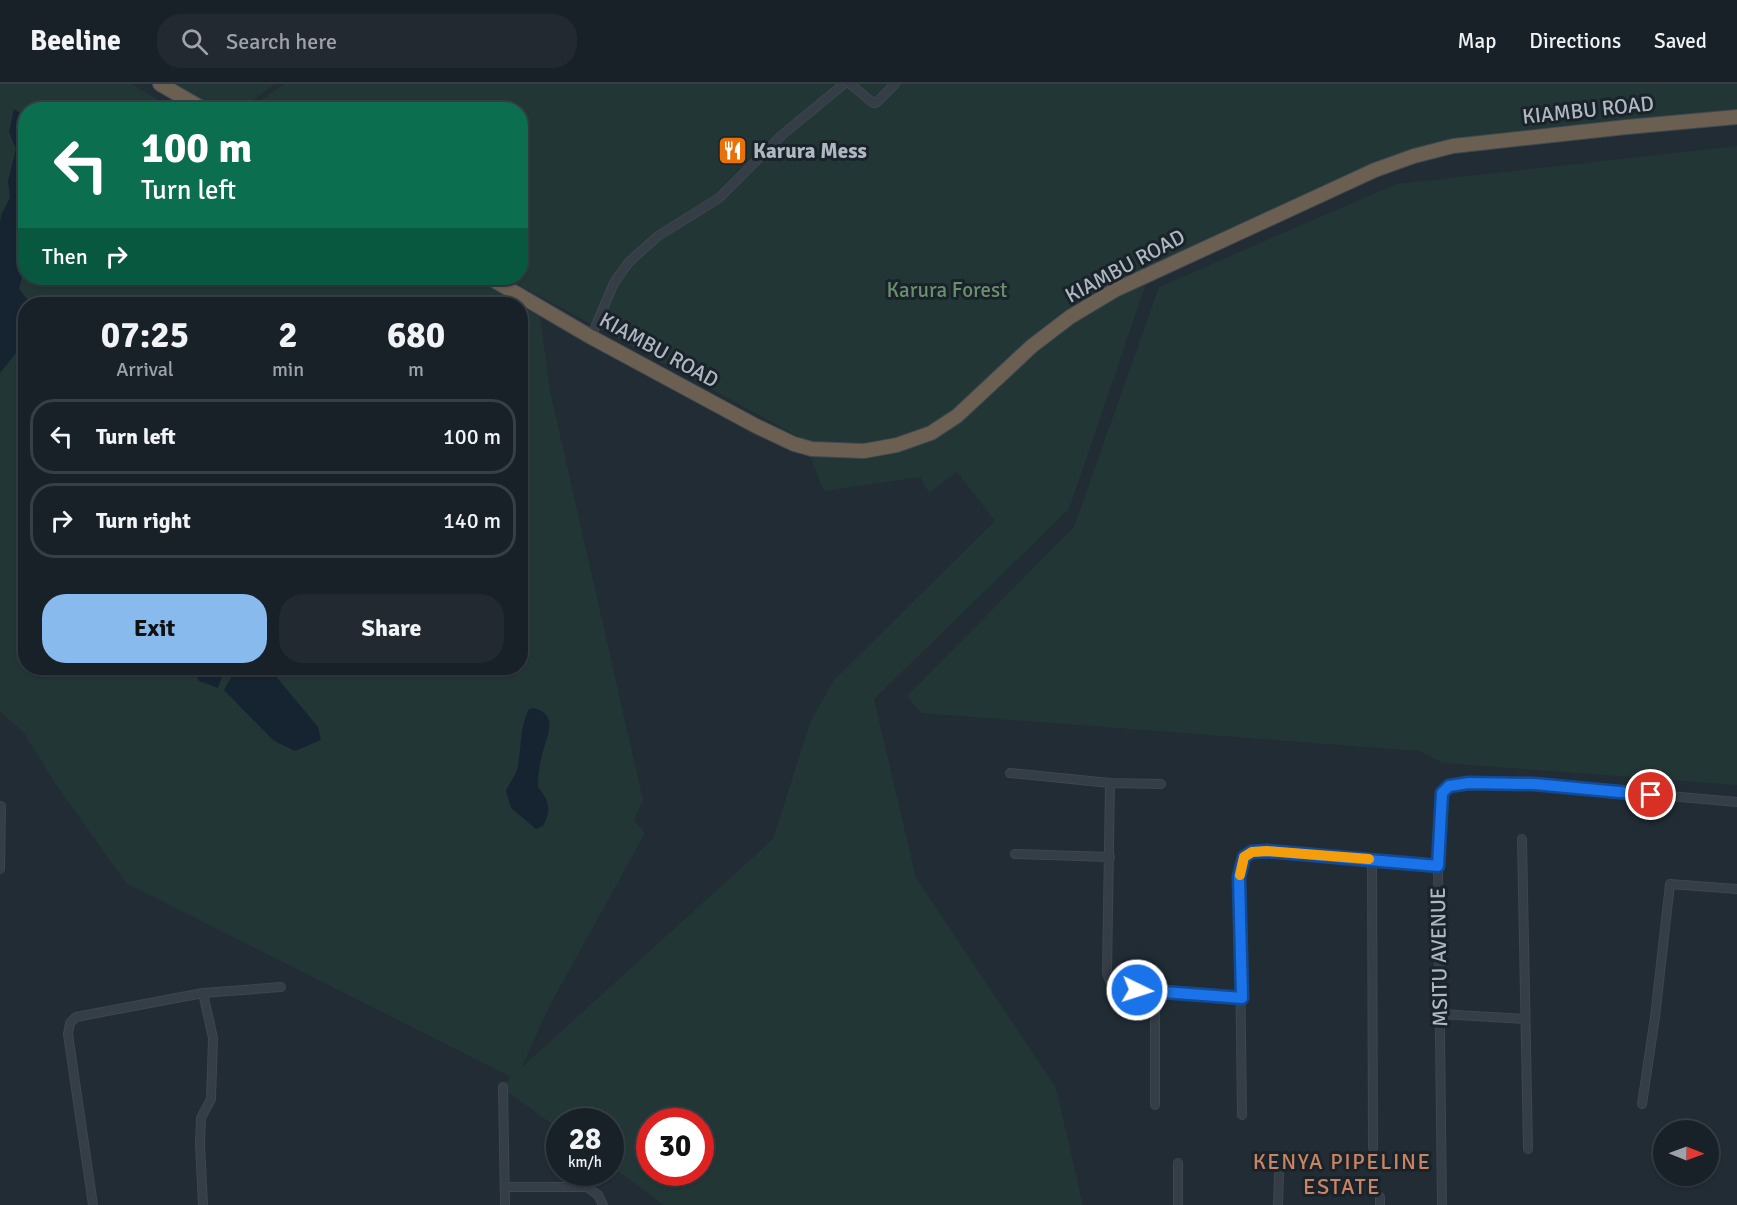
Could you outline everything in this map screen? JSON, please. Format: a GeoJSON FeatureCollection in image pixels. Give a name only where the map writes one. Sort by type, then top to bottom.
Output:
{"type":"FeatureCollection","features":[{"type":"Feature","properties":{"kind":"highway"},"geometry":{"type":"LineString","coordinates":[[160,84],[191,102]]}},
{"type":"Feature","properties":{"kind":"highway","name":"KIAMBU ROAD"},"geometry":{"type":"LineString","coordinates":[[528,300],[591,337],[794,444],[812,449],[864,452],[897,445],[931,433],[957,416],[1032,346],[1070,317],[1114,290],[1375,170],[1414,156],[1453,146],[1737,117]]}},
{"type":"Feature","properties":{"kind":"highway","name":"KIAMBU ROAD"},"geometry":{"type":"LineString","coordinates":[[502,285],[523,297]]}},
{"type":"Feature","properties":{"kind":"street"},"geometry":{"type":"LineString","coordinates":[[591,337],[614,283],[629,262],[658,236],[719,198],[782,135],[844,84]]}},
{"type":"Feature","properties":{"kind":"street"},"geometry":{"type":"LineString","coordinates":[[850,84],[873,103],[895,84]]}},
{"type":"Feature","properties":{"kind":"street"},"geometry":{"type":"LineString","coordinates":[[1010,773],[1110,783],[1161,784]]}},
{"type":"Feature","properties":{"kind":"street"},"geometry":{"type":"LineString","coordinates":[[1110,783],[1107,973],[1110,981],[1123,988],[1242,998]]}},
{"type":"Feature","properties":{"kind":"street","name":"MSITU AVENUE"},"geometry":{"type":"LineString","coordinates":[[1442,1205],[1438,866],[1442,793],[1449,786],[1456,784],[1534,784],[1737,802]]}},
{"type":"Feature","properties":{"kind":"street"},"geometry":{"type":"LineString","coordinates":[[0,869],[2,806]]}},
{"type":"Feature","properties":{"kind":"street"},"geometry":{"type":"LineString","coordinates":[[1522,839],[1528,1149]]}},
{"type":"Feature","properties":{"kind":"street"},"geometry":{"type":"LineString","coordinates":[[1242,1115],[1239,877],[1244,857],[1252,852],[1267,851],[1438,866]]}},
{"type":"Feature","properties":{"kind":"street"},"geometry":{"type":"LineString","coordinates":[[1015,854],[1110,857]]}},
{"type":"Feature","properties":{"kind":"street"},"geometry":{"type":"LineString","coordinates":[[1372,859],[1373,1148]]}},
{"type":"Feature","properties":{"kind":"street"},"geometry":{"type":"LineString","coordinates":[[1642,1104],[1655,1017],[1670,884],[1737,889]]}},
{"type":"Feature","properties":{"kind":"street"},"geometry":{"type":"LineString","coordinates":[[93,1205],[68,1034],[70,1023],[76,1017],[203,993],[281,987]]}},
{"type":"Feature","properties":{"kind":"street"},"geometry":{"type":"LineString","coordinates":[[1155,991],[1155,1105]]}},
{"type":"Feature","properties":{"kind":"street"},"geometry":{"type":"LineString","coordinates":[[203,993],[213,1038],[211,1099],[201,1118],[203,1205]]}},
{"type":"Feature","properties":{"kind":"street"},"geometry":{"type":"LineString","coordinates":[[1440,1014],[1525,1019]]}},
{"type":"Feature","properties":{"kind":"street"},"geometry":{"type":"LineString","coordinates":[[503,1087],[504,1205]]}},
{"type":"Feature","properties":{"kind":"street"},"geometry":{"type":"LineString","coordinates":[[1178,1205],[1179,1163]]}},
{"type":"Feature","properties":{"kind":"street"},"geometry":{"type":"LineString","coordinates":[[1278,1205],[1279,1174]]}},
{"type":"Feature","properties":{"kind":"street"},"geometry":{"type":"LineString","coordinates":[[505,1187],[587,1187],[598,1195],[603,1205]]}},
{"type":"Feature","properties":{"kind":"green space","name":"Karura Forest"},"geometry":{"type":"Polygon","coordinates":[[[0,84],[132,84],[162,102],[18,102],[18,285],[486,285],[507,297],[18,297],[18,675],[528,675],[528,310],[540,317],[550,391],[643,800],[634,820],[645,833],[549,1007],[522,1067],[773,839],[810,723],[833,681],[995,521],[957,472],[929,493],[920,477],[824,491],[803,439],[519,285],[528,285],[528,102],[259,102],[284,84],[1737,84],[1737,120],[1390,160],[1152,266],[1069,509],[874,699],[916,878],[1056,1088],[1083,1205],[664,1205],[638,1186],[714,1186],[714,1108],[636,1108],[636,1184],[624,1176],[624,1108],[546,1108],[546,1120],[501,1087],[511,1077],[126,883],[55,783],[24,733],[0,711],[0,84]]]}},
{"type":"Feature","properties":{"kind":"green space"},"geometry":{"type":"Polygon","coordinates":[[[171,84],[275,84],[251,102],[202,102],[171,84]]]}},
{"type":"Feature","properties":{"kind":"green space"},"geometry":{"type":"Polygon","coordinates":[[[1737,146],[1737,785],[1443,763],[1419,751],[921,713],[907,696],[1074,527],[1159,287],[1396,184],[1737,146]]]}},
{"type":"Feature","properties":{"kind":"water"},"geometry":{"type":"Polygon","coordinates":[[[14,109],[18,112],[18,285],[25,297],[18,297],[18,349],[0,373],[0,221],[10,198],[8,181],[16,149],[9,132],[14,109]]]}},
{"type":"Feature","properties":{"kind":"water"},"geometry":{"type":"Polygon","coordinates":[[[197,675],[223,675],[218,688],[199,681],[197,675]]]}},
{"type":"Feature","properties":{"kind":"water"},"geometry":{"type":"Polygon","coordinates":[[[232,675],[275,675],[318,727],[321,740],[295,751],[274,741],[224,690],[232,675]]]}},
{"type":"Feature","properties":{"kind":"water"},"geometry":{"type":"Polygon","coordinates":[[[534,708],[546,715],[550,724],[538,777],[538,787],[547,801],[548,815],[543,826],[536,829],[511,808],[506,791],[517,769],[526,717],[529,709],[534,708]]]}},
{"type":"Feature","properties":{"kind":"slow traffic"},"geometry":{"type":"LineString","coordinates":[[1240,875],[1244,857],[1252,852],[1267,851],[1369,859]]}},
{"type":"Feature","properties":{"kind":"place","name":"Karura Mess"},"geometry":{"type":"Point","coordinates":[732,151]}},
{"type":"Feature","properties":{"kind":"district","name":"KENYA PIPELINE ESTATE"},"geometry":{"type":"Point","coordinates":[1342,1174]}},
{"type":"Feature","properties":{"kind":"route"},"geometry":{"type":"LineString","coordinates":[[1137,990],[1242,998],[1239,877],[1244,857],[1252,852],[1267,851],[1438,866],[1442,793],[1449,786],[1469,783],[1534,784],[1651,795]]}}]}
